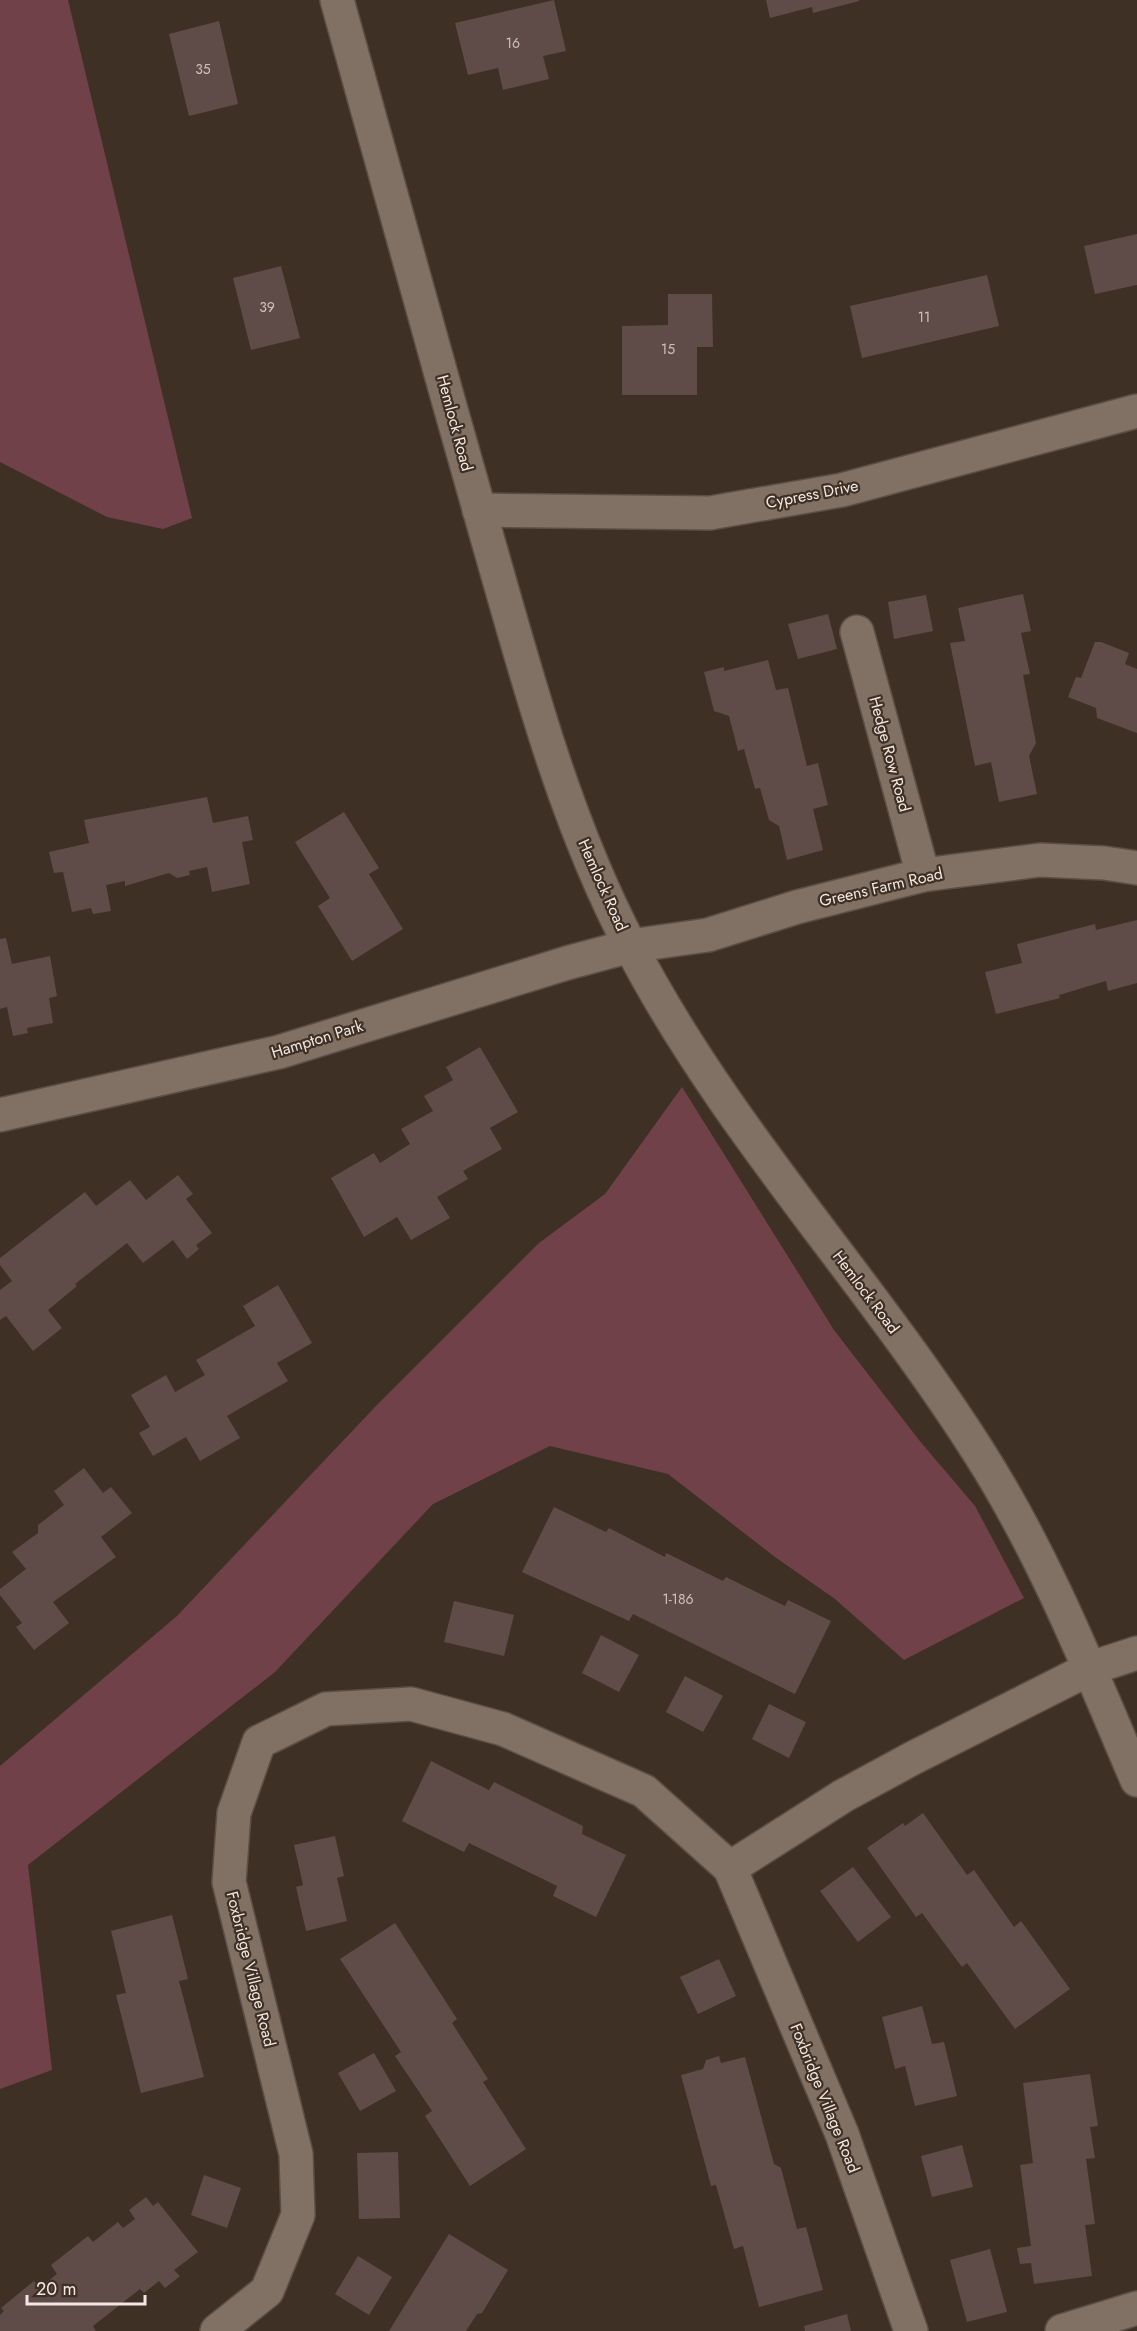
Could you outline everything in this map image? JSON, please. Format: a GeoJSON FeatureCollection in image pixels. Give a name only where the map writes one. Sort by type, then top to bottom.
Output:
{"type":"FeatureCollection","features":[{"type":"Feature","properties":{"kind":"street","name":"Hemlock Road"},"geometry":{"type":"LineString","coordinates":[[338,0],[479,510],[558,775],[604,893],[630,946],[708,1075],[913,1355],[978,1451],[1043,1568],[1091,1668],[1137,1780]]}},
{"type":"Feature","properties":{"kind":"street","name":"Cypress Drive"},"geometry":{"type":"LineString","coordinates":[[479,510],[710,513],[842,490],[1137,411]]}},
{"type":"Feature","properties":{"kind":"street","name":"Hedge Row Road"},"geometry":{"type":"LineString","coordinates":[[857,632],[923,875]]}},
{"type":"Feature","properties":{"kind":"street","name":"Greens Farm Road"},"geometry":{"type":"LineString","coordinates":[[630,946],[708,935],[797,907],[923,875],[1040,860],[1104,863],[1137,868]]}},
{"type":"Feature","properties":{"kind":"street","name":"Hampton Park"},"geometry":{"type":"LineString","coordinates":[[0,1114],[279,1052],[567,963],[630,946]]}},
{"type":"Feature","properties":{"kind":"street"},"geometry":{"type":"LineString","coordinates":[[730,1868],[843,1796],[1091,1668],[1137,1653]]}},
{"type":"Feature","properties":{"kind":"street","name":"Foxbridge Village Road"},"geometry":{"type":"LineString","coordinates":[[217,2331],[267,2290],[298,2215],[297,2154],[229,1882],[234,1813],[259,1743],[326,1709],[411,1704],[503,1729],[644,1791],[730,1868],[842,2134],[911,2331]]}},
{"type":"Feature","properties":{"kind":"street"},"geometry":{"type":"LineString","coordinates":[[1062,2331],[1137,2308]]}},
{"type":"Feature","properties":{"kind":"shaded area"},"geometry":{"type":"Polygon","coordinates":[[[0,0],[68,0],[192,518],[163,529],[107,517],[0,462],[0,0]]]}},
{"type":"Feature","properties":{"kind":"shaded area"},"geometry":{"type":"Polygon","coordinates":[[[682,1087],[834,1330],[919,1440],[975,1506],[1024,1598],[904,1660],[835,1599],[775,1557],[668,1474],[550,1446],[433,1504],[275,1672],[28,1865],[52,2070],[0,2089],[0,1766],[177,1616],[375,1407],[539,1243],[605,1194],[682,1087]]]}},
{"type":"Feature","properties":{"kind":"building"},"geometry":{"type":"Polygon","coordinates":[[[554,0],[566,51],[543,56],[549,79],[503,90],[498,68],[468,75],[455,23],[554,0]]]}},
{"type":"Feature","properties":{"kind":"building"},"geometry":{"type":"Polygon","coordinates":[[[766,0],[859,1],[813,13],[812,7],[770,18],[766,0]]]}},
{"type":"Feature","properties":{"kind":"building"},"geometry":{"type":"Polygon","coordinates":[[[219,21],[238,104],[189,116],[169,34],[219,21]]]}},
{"type":"Feature","properties":{"kind":"building"},"geometry":{"type":"Polygon","coordinates":[[[1137,234],[1137,285],[1095,294],[1084,246],[1137,234]]]}},
{"type":"Feature","properties":{"kind":"building"},"geometry":{"type":"Polygon","coordinates":[[[281,266],[300,338],[251,350],[233,278],[281,266]]]}},
{"type":"Feature","properties":{"kind":"building"},"geometry":{"type":"Polygon","coordinates":[[[987,275],[999,326],[862,358],[850,306],[987,275]]]}},
{"type":"Feature","properties":{"kind":"building"},"geometry":{"type":"Polygon","coordinates":[[[668,294],[712,294],[713,347],[697,347],[697,395],[622,395],[622,326],[668,325],[668,294]]]}},
{"type":"Feature","properties":{"kind":"building"},"geometry":{"type":"Polygon","coordinates":[[[1023,594],[1031,631],[1021,633],[1030,674],[1023,675],[1036,743],[1029,756],[1037,794],[999,802],[991,762],[975,766],[950,643],[965,641],[958,608],[1023,594]]]}},
{"type":"Feature","properties":{"kind":"building"},"geometry":{"type":"Polygon","coordinates":[[[926,595],[933,631],[894,639],[888,602],[926,595]]]}},
{"type":"Feature","properties":{"kind":"building"},"geometry":{"type":"Polygon","coordinates":[[[828,614],[837,649],[798,659],[788,624],[828,614]]]}},
{"type":"Feature","properties":{"kind":"building"},"geometry":{"type":"Polygon","coordinates":[[[1095,642],[1101,642],[1129,653],[1125,664],[1137,669],[1137,733],[1097,718],[1096,708],[1068,697],[1076,677],[1081,678],[1095,642]]]}},
{"type":"Feature","properties":{"kind":"building"},"geometry":{"type":"Polygon","coordinates":[[[768,660],[776,690],[788,688],[807,766],[818,763],[828,805],[813,809],[823,850],[787,860],[779,826],[769,820],[760,788],[755,789],[744,749],[738,751],[729,716],[714,711],[704,672],[724,667],[724,671],[768,660]]]}},
{"type":"Feature","properties":{"kind":"building"},"geometry":{"type":"Polygon","coordinates":[[[207,797],[213,823],[248,816],[253,840],[242,842],[250,884],[212,892],[207,867],[189,871],[190,875],[177,878],[169,873],[125,886],[125,881],[106,885],[111,911],[93,914],[91,908],[72,912],[63,872],[54,873],[49,852],[89,843],[84,820],[207,797]]]}},
{"type":"Feature","properties":{"kind":"building"},"geometry":{"type":"Polygon","coordinates":[[[344,812],[379,868],[369,874],[403,929],[352,961],[318,906],[330,898],[295,842],[344,812]]]}},
{"type":"Feature","properties":{"kind":"building"},"geometry":{"type":"Polygon","coordinates":[[[1137,920],[1137,983],[1108,991],[1106,981],[1059,995],[1060,998],[996,1014],[985,972],[1022,963],[1017,944],[1095,924],[1096,930],[1137,920]]]}},
{"type":"Feature","properties":{"kind":"building"},"geometry":{"type":"Polygon","coordinates":[[[6,938],[12,964],[50,956],[57,996],[49,998],[53,1023],[27,1028],[28,1033],[13,1036],[7,1007],[0,1009],[0,939],[6,938]]]}},
{"type":"Feature","properties":{"kind":"building"},"geometry":{"type":"Polygon","coordinates":[[[480,1047],[518,1112],[490,1128],[502,1149],[463,1171],[468,1179],[437,1197],[450,1218],[411,1240],[397,1217],[364,1237],[331,1178],[374,1153],[380,1163],[410,1144],[401,1129],[433,1111],[424,1096],[453,1080],[446,1067],[480,1047]]]}},
{"type":"Feature","properties":{"kind":"building"},"geometry":{"type":"Polygon","coordinates":[[[178,1175],[193,1194],[186,1199],[212,1233],[196,1245],[199,1249],[187,1259],[173,1240],[143,1263],[127,1243],[75,1284],[77,1286],[48,1310],[62,1328],[33,1351],[6,1316],[0,1320],[0,1290],[12,1281],[0,1265],[0,1258],[85,1192],[96,1206],[130,1180],[146,1200],[178,1175]]]}},
{"type":"Feature","properties":{"kind":"building"},"geometry":{"type":"Polygon","coordinates":[[[278,1285],[312,1343],[277,1363],[288,1381],[227,1416],[240,1438],[200,1461],[186,1437],[153,1456],[139,1433],[150,1427],[131,1395],[166,1375],[175,1392],[205,1375],[196,1360],[255,1326],[243,1306],[278,1285]]]}},
{"type":"Feature","properties":{"kind":"building"},"geometry":{"type":"Polygon","coordinates":[[[84,1468],[103,1493],[111,1487],[132,1513],[101,1537],[116,1557],[53,1602],[69,1623],[34,1650],[16,1627],[22,1623],[0,1595],[0,1589],[26,1569],[12,1552],[38,1533],[38,1525],[64,1505],[54,1491],[84,1468]]]}},
{"type":"Feature","properties":{"kind":"building"},"geometry":{"type":"Polygon","coordinates":[[[554,1507],[606,1532],[609,1528],[665,1557],[666,1553],[723,1581],[726,1577],[785,1606],[788,1600],[831,1621],[795,1694],[633,1614],[629,1621],[522,1572],[554,1507]]]}},
{"type":"Feature","properties":{"kind":"building"},"geometry":{"type":"Polygon","coordinates":[[[454,1601],[514,1615],[504,1656],[444,1642],[454,1601]]]}},
{"type":"Feature","properties":{"kind":"building"},"geometry":{"type":"Polygon","coordinates":[[[601,1635],[639,1655],[619,1692],[582,1673],[601,1635]]]}},
{"type":"Feature","properties":{"kind":"building"},"geometry":{"type":"Polygon","coordinates":[[[685,1676],[723,1696],[703,1732],[666,1712],[685,1676]]]}},
{"type":"Feature","properties":{"kind":"building"},"geometry":{"type":"Polygon","coordinates":[[[769,1704],[806,1722],[789,1758],[752,1739],[769,1704]]]}},
{"type":"Feature","properties":{"kind":"building"},"geometry":{"type":"Polygon","coordinates":[[[431,1761],[489,1790],[494,1782],[583,1826],[582,1834],[626,1855],[596,1917],[553,1896],[557,1886],[469,1843],[464,1852],[402,1821],[431,1761]]]}},
{"type":"Feature","properties":{"kind":"building"},"geometry":{"type":"Polygon","coordinates":[[[923,1813],[967,1875],[974,1870],[1014,1927],[1021,1921],[1070,1989],[1015,2029],[967,1963],[962,1967],[922,1913],[916,1917],[867,1848],[903,1823],[905,1826],[923,1813]]]}},
{"type":"Feature","properties":{"kind":"building"},"geometry":{"type":"Polygon","coordinates":[[[335,1836],[344,1876],[337,1878],[347,1921],[306,1931],[296,1887],[303,1885],[294,1845],[335,1836]]]}},
{"type":"Feature","properties":{"kind":"building"},"geometry":{"type":"Polygon","coordinates":[[[853,1867],[891,1917],[858,1942],[820,1891],[853,1867]]]}},
{"type":"Feature","properties":{"kind":"building"},"geometry":{"type":"Polygon","coordinates":[[[172,1915],[188,1979],[179,1981],[204,2077],[141,2093],[116,1995],[126,1993],[111,1931],[172,1915]]]}},
{"type":"Feature","properties":{"kind":"building"},"geometry":{"type":"Polygon","coordinates":[[[395,1923],[457,2019],[452,2023],[488,2079],[483,2082],[526,2149],[470,2186],[425,2116],[432,2111],[395,2056],[401,2052],[340,1959],[395,1923]]]}},
{"type":"Feature","properties":{"kind":"building"},"geometry":{"type":"Polygon","coordinates":[[[719,1959],[736,1996],[698,2014],[680,1977],[719,1959]]]}},
{"type":"Feature","properties":{"kind":"building"},"geometry":{"type":"Polygon","coordinates":[[[922,2006],[932,2044],[944,2042],[957,2096],[915,2106],[905,2066],[895,2069],[882,2017],[922,2006]]]}},
{"type":"Feature","properties":{"kind":"building"},"geometry":{"type":"Polygon","coordinates":[[[374,2053],[396,2091],[360,2111],[338,2073],[374,2053]]]}},
{"type":"Feature","properties":{"kind":"building"},"geometry":{"type":"Polygon","coordinates":[[[719,2056],[721,2063],[745,2057],[774,2164],[781,2168],[797,2229],[806,2227],[823,2290],[759,2307],[743,2246],[734,2249],[716,2185],[711,2186],[681,2075],[703,2069],[706,2060],[719,2056]]]}},
{"type":"Feature","properties":{"kind":"building"},"geometry":{"type":"Polygon","coordinates":[[[1090,2074],[1098,2126],[1090,2127],[1095,2158],[1086,2159],[1095,2224],[1085,2225],[1092,2276],[1034,2284],[1031,2263],[1020,2264],[1017,2248],[1031,2246],[1020,2165],[1033,2163],[1023,2083],[1090,2074]]]}},
{"type":"Feature","properties":{"kind":"building"},"geometry":{"type":"Polygon","coordinates":[[[962,2145],[973,2187],[932,2197],[921,2156],[962,2145]]]}},
{"type":"Feature","properties":{"kind":"building"},"geometry":{"type":"Polygon","coordinates":[[[398,2152],[400,2218],[359,2219],[357,2153],[398,2152]]]}},
{"type":"Feature","properties":{"kind":"building"},"geometry":{"type":"Polygon","coordinates":[[[204,2175],[241,2188],[227,2228],[191,2215],[204,2175]]]}},
{"type":"Feature","properties":{"kind":"building"},"geometry":{"type":"Polygon","coordinates":[[[146,2197],[153,2206],[158,2202],[198,2252],[174,2270],[180,2276],[165,2288],[159,2281],[144,2293],[140,2289],[93,2326],[96,2331],[0,2331],[0,2315],[4,2311],[1,2308],[34,2281],[39,2288],[57,2274],[51,2265],[88,2236],[93,2242],[118,2222],[123,2228],[135,2219],[129,2210],[146,2197]]]}},
{"type":"Feature","properties":{"kind":"building"},"geometry":{"type":"Polygon","coordinates":[[[449,2234],[508,2270],[482,2313],[477,2314],[466,2331],[389,2331],[449,2234]]]}},
{"type":"Feature","properties":{"kind":"building"},"geometry":{"type":"Polygon","coordinates":[[[990,2249],[1007,2312],[967,2322],[950,2260],[990,2249]]]}},
{"type":"Feature","properties":{"kind":"building"},"geometry":{"type":"Polygon","coordinates":[[[358,2256],[392,2277],[369,2315],[335,2294],[358,2256]]]}},
{"type":"Feature","properties":{"kind":"building"},"geometry":{"type":"Polygon","coordinates":[[[847,2314],[851,2331],[805,2331],[804,2326],[847,2314]]]}}]}
